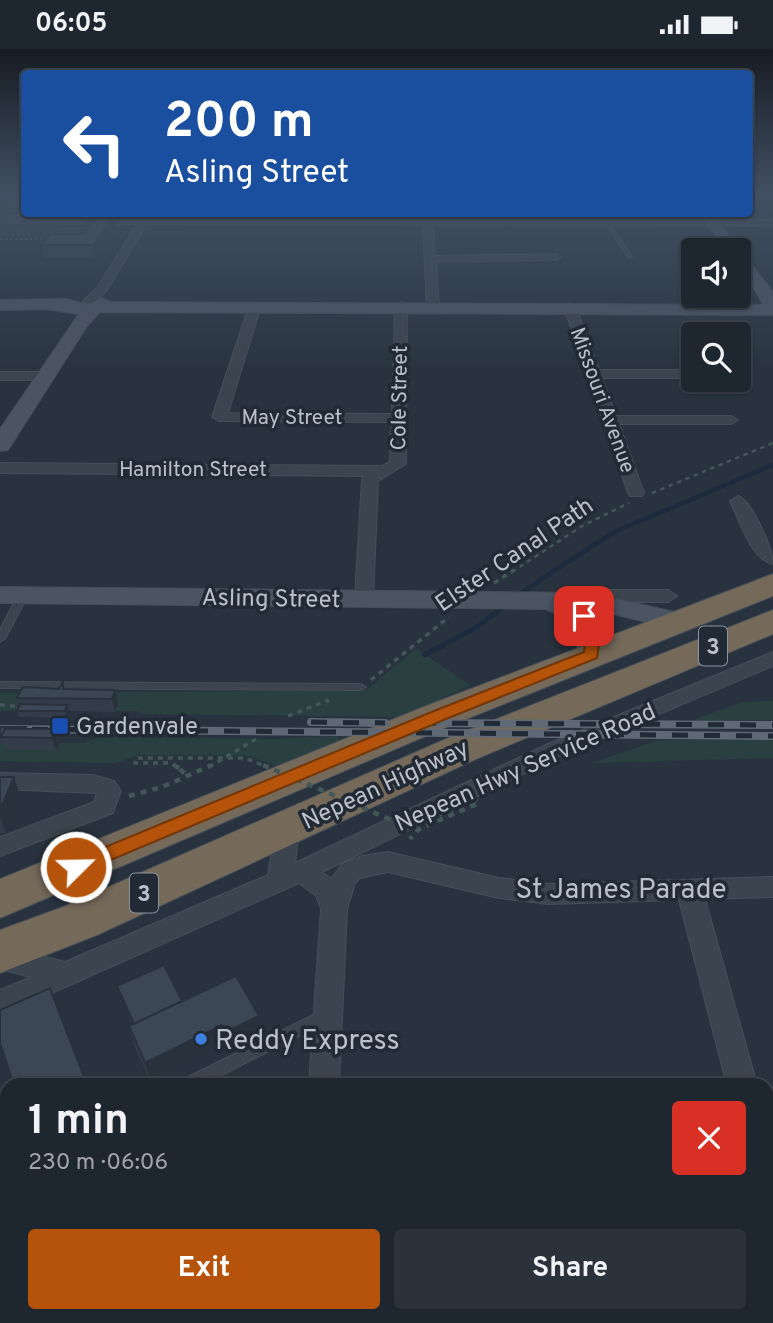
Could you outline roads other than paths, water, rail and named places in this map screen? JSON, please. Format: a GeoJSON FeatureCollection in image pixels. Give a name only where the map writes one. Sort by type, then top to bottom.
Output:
{"type":"FeatureCollection","features":[{"type":"Feature","properties":{"kind":"highway","name":"Nepean Highway"},"geometry":{"type":"LineString","coordinates":[[0,898],[440,715],[589,624],[767,587]]}},
{"type":"Feature","properties":{"kind":"highway","name":"Nepean Highway"},"geometry":{"type":"LineString","coordinates":[[0,955],[80,921],[290,861],[461,749],[767,587]]}},
{"type":"Feature","properties":{"kind":"street"},"geometry":{"type":"LineString","coordinates":[[0,446],[123,253]]}},
{"type":"Feature","properties":{"kind":"street"},"geometry":{"type":"LineString","coordinates":[[429,253],[433,307]]}},
{"type":"Feature","properties":{"kind":"street"},"geometry":{"type":"LineString","coordinates":[[429,259],[556,257]]}},
{"type":"Feature","properties":{"kind":"street"},"geometry":{"type":"LineString","coordinates":[[0,305],[745,308],[771,304],[751,276]]}},
{"type":"Feature","properties":{"kind":"street","name":"May Street"},"geometry":{"type":"LineString","coordinates":[[255,306],[219,417],[398,418]]}},
{"type":"Feature","properties":{"kind":"street","name":"Cole Street"},"geometry":{"type":"LineString","coordinates":[[364,599],[370,479],[398,464],[401,306]]}},
{"type":"Feature","properties":{"kind":"street","name":"Missouri Avenue"},"geometry":{"type":"LineString","coordinates":[[570,307],[641,495]]}},
{"type":"Feature","properties":{"kind":"street"},"geometry":{"type":"LineString","coordinates":[[594,374],[681,374]]}},
{"type":"Feature","properties":{"kind":"street"},"geometry":{"type":"LineString","coordinates":[[0,376],[45,376]]}},
{"type":"Feature","properties":{"kind":"street"},"geometry":{"type":"LineString","coordinates":[[611,420],[731,420]]}},
{"type":"Feature","properties":{"kind":"street","name":"Hamilton Street"},"geometry":{"type":"LineString","coordinates":[[0,468],[386,471]]}},
{"type":"Feature","properties":{"kind":"street"},"geometry":{"type":"LineString","coordinates":[[738,501],[767,587]]}},
{"type":"Feature","properties":{"kind":"street","name":"Asling Street"},"geometry":{"type":"LineString","coordinates":[[11,595],[542,600],[571,609],[589,624],[673,608]]}},
{"type":"Feature","properties":{"kind":"street","name":"Nepean Hwy Service Road"},"geometry":{"type":"LineString","coordinates":[[0,1003],[66,974],[290,861],[379,833],[556,750],[773,658]]}},
{"type":"Feature","properties":{"kind":"street"},"geometry":{"type":"LineString","coordinates":[[0,782],[93,783],[106,787],[109,791],[105,807],[0,847]]}},
{"type":"Feature","properties":{"kind":"street"},"geometry":{"type":"LineString","coordinates":[[379,833],[388,862]]}},
{"type":"Feature","properties":{"kind":"street"},"geometry":{"type":"LineString","coordinates":[[290,861],[326,890],[334,909],[324,1078]]}},
{"type":"Feature","properties":{"kind":"street","name":"St James Parade"},"geometry":{"type":"LineString","coordinates":[[334,909],[344,879],[351,871],[362,866],[388,862],[525,893],[773,887]]}},
{"type":"Feature","properties":{"kind":"street"},"geometry":{"type":"LineString","coordinates":[[689,890],[740,1078]]}},
{"type":"Feature","properties":{"kind":"street"},"geometry":{"type":"LineString","coordinates":[[0,955],[66,974]]}},
{"type":"Feature","properties":{"kind":"lane"},"geometry":{"type":"LineString","coordinates":[[0,639],[11,595]]}},
{"type":"Feature","properties":{"kind":"lane"},"geometry":{"type":"LineString","coordinates":[[0,685],[361,687]]}},
{"type":"Feature","properties":{"kind":"lane"},"geometry":{"type":"LineString","coordinates":[[201,1078],[328,1014]]}},
{"type":"Feature","properties":{"kind":"waterway"},"geometry":{"type":"LineString","coordinates":[[554,571],[616,531],[773,465]]}},
{"type":"Feature","properties":{"kind":"waterway"},"geometry":{"type":"LineString","coordinates":[[519,595],[554,571]]}},
{"type":"Feature","properties":{"kind":"waterway"},"geometry":{"type":"LineString","coordinates":[[425,655],[477,627],[506,605]]}},
{"type":"Feature","properties":{"kind":"railway"},"geometry":{"type":"LineString","coordinates":[[311,722],[385,723]]}},
{"type":"Feature","properties":{"kind":"railway"},"geometry":{"type":"LineString","coordinates":[[420,723],[773,725]]}},
{"type":"Feature","properties":{"kind":"railway"},"geometry":{"type":"LineString","coordinates":[[0,729],[773,736]]}},
{"type":"Feature","properties":{"kind":"place","name":"Gardenvale"},"geometry":{"type":"Point","coordinates":[60,726]}},
{"type":"Feature","properties":{"kind":"place","name":"Reddy Express"},"geometry":{"type":"Point","coordinates":[201,1039]}}]}
